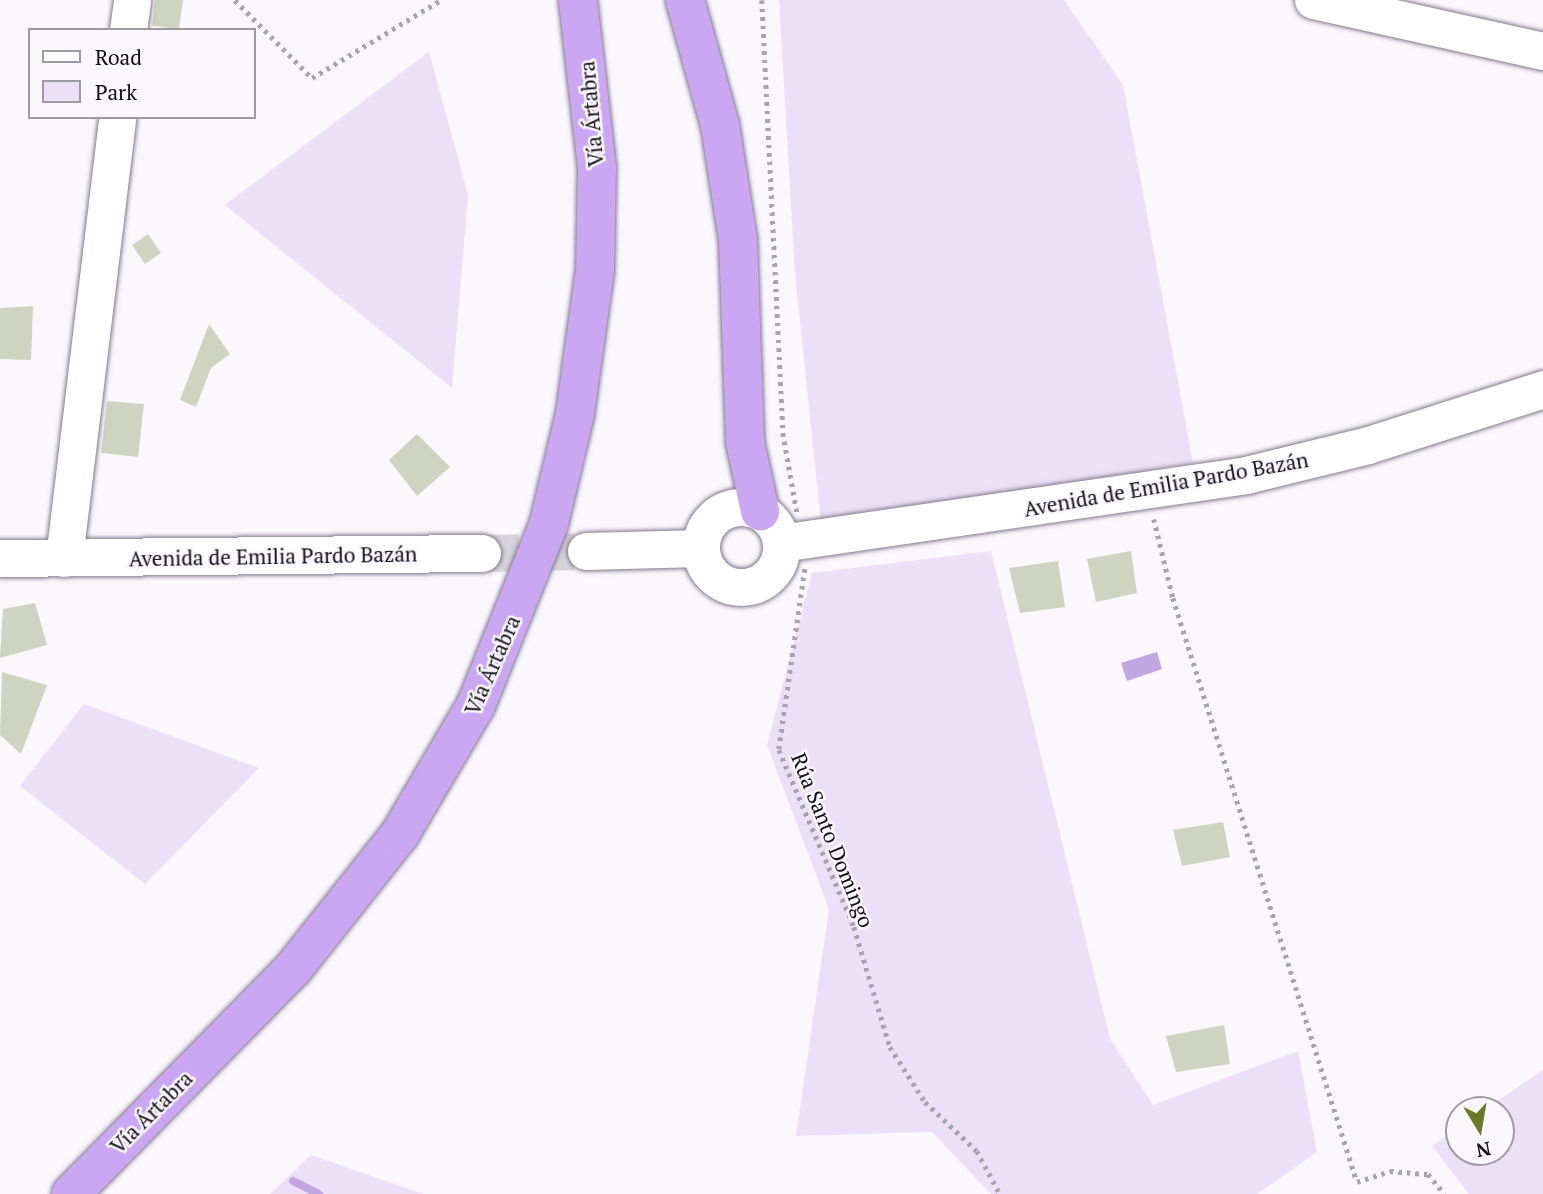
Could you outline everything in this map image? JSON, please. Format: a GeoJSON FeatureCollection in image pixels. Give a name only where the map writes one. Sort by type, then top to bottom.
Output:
{"type":"FeatureCollection","features":[{"type":"Feature","properties":{"kind":"highway","name":"Vía Ártabra"},"geometry":{"type":"LineString","coordinates":[[71,1194],[293,969],[400,834],[481,693],[549,523],[579,388],[595,270],[597,168],[578,0]]}},
{"type":"Feature","properties":{"kind":"highway"},"geometry":{"type":"LineString","coordinates":[[685,0],[720,125],[738,240],[745,442],[760,511]]}},
{"type":"Feature","properties":{"kind":"street"},"geometry":{"type":"LineString","coordinates":[[128,28],[132,0]]}},
{"type":"Feature","properties":{"kind":"street"},"geometry":{"type":"LineString","coordinates":[[1313,0],[1543,51]]}},
{"type":"Feature","properties":{"kind":"street"},"geometry":{"type":"LineString","coordinates":[[64,558],[117,119]]}},
{"type":"Feature","properties":{"kind":"street","name":"Avenida de Emilia Pardo Bazán"},"geometry":{"type":"LineString","coordinates":[[791,542],[1147,490],[1368,445],[1543,389]]}},
{"type":"Feature","properties":{"kind":"street"},"geometry":{"type":"LineString","coordinates":[[760,511],[791,542],[775,568],[743,587],[719,580],[701,548],[720,513],[760,511]]}},
{"type":"Feature","properties":{"kind":"street"},"geometry":{"type":"LineString","coordinates":[[586,551],[701,548]]}},
{"type":"Feature","properties":{"kind":"street","name":"Avenida de Emilia Pardo Bazán"},"geometry":{"type":"LineString","coordinates":[[0,558],[482,553]]}},
{"type":"Feature","properties":{"kind":"path"},"geometry":{"type":"LineString","coordinates":[[235,0],[312,78],[441,0]]}},
{"type":"Feature","properties":{"kind":"path","name":"Rúa Santo Domingo"},"geometry":{"type":"LineString","coordinates":[[762,0],[782,433],[791,542],[806,576],[779,750],[855,927],[890,1047],[925,1102],[977,1151],[1000,1194]]}},
{"type":"Feature","properties":{"kind":"path"},"geometry":{"type":"LineString","coordinates":[[1147,490],[1173,598],[1357,1182],[1390,1171],[1427,1174],[1445,1194]]}},
{"type":"Feature","properties":{"kind":"green space"},"geometry":{"type":"Polygon","coordinates":[[[779,0],[1064,0],[1123,85],[1193,463],[821,523],[795,273],[779,0]]]}},
{"type":"Feature","properties":{"kind":"green space"},"geometry":{"type":"Polygon","coordinates":[[[429,52],[468,195],[452,388],[225,205],[429,52]]]}},
{"type":"Feature","properties":{"kind":"green space"},"geometry":{"type":"Polygon","coordinates":[[[991,551],[1110,1039],[1153,1105],[1298,1051],[1317,1152],[1257,1194],[991,1194],[932,1132],[796,1136],[829,909],[767,745],[812,573],[991,551]]]}},
{"type":"Feature","properties":{"kind":"green space"},"geometry":{"type":"Polygon","coordinates":[[[84,704],[259,768],[145,884],[20,786],[84,704]]]}},
{"type":"Feature","properties":{"kind":"green space"},"geometry":{"type":"Polygon","coordinates":[[[1543,1070],[1543,1194],[1469,1194],[1447,1166],[1515,1166],[1515,1096],[1505,1096],[1543,1070]]]}},
{"type":"Feature","properties":{"kind":"green space"},"geometry":{"type":"Polygon","coordinates":[[[1445,1137],[1445,1163],[1432,1146],[1445,1137]]]}},
{"type":"Feature","properties":{"kind":"green space"},"geometry":{"type":"Polygon","coordinates":[[[311,1155],[423,1194],[270,1194],[311,1155]]]}},
{"type":"Feature","properties":{"kind":"shaded area"},"geometry":{"type":"Polygon","coordinates":[[[1157,652],[1162,669],[1127,681],[1121,663],[1157,652]]]}},
{"type":"Feature","properties":{"kind":"building"},"geometry":{"type":"Polygon","coordinates":[[[155,0],[183,0],[179,28],[152,26],[155,0]]]}},
{"type":"Feature","properties":{"kind":"building"},"geometry":{"type":"Polygon","coordinates":[[[148,234],[161,253],[145,264],[132,245],[148,234]]]}},
{"type":"Feature","properties":{"kind":"building"},"geometry":{"type":"Polygon","coordinates":[[[33,306],[31,360],[0,359],[0,308],[33,306]]]}},
{"type":"Feature","properties":{"kind":"building"},"geometry":{"type":"Polygon","coordinates":[[[209,324],[230,354],[211,368],[196,407],[180,400],[209,324]]]}},
{"type":"Feature","properties":{"kind":"building"},"geometry":{"type":"Polygon","coordinates":[[[107,401],[144,404],[138,457],[101,453],[107,401]]]}},
{"type":"Feature","properties":{"kind":"building"},"geometry":{"type":"Polygon","coordinates":[[[417,434],[450,467],[417,496],[389,460],[417,434]]]}},
{"type":"Feature","properties":{"kind":"building"},"geometry":{"type":"Polygon","coordinates":[[[1131,551],[1137,593],[1096,602],[1087,559],[1131,551]]]}},
{"type":"Feature","properties":{"kind":"building"},"geometry":{"type":"Polygon","coordinates":[[[1058,561],[1065,607],[1020,613],[1009,568],[1058,561]]]}},
{"type":"Feature","properties":{"kind":"building"},"geometry":{"type":"Polygon","coordinates":[[[35,603],[47,645],[0,658],[3,609],[35,603]]]}},
{"type":"Feature","properties":{"kind":"building"},"geometry":{"type":"Polygon","coordinates":[[[2,672],[47,685],[21,754],[0,735],[2,672]]]}},
{"type":"Feature","properties":{"kind":"building"},"geometry":{"type":"Polygon","coordinates":[[[1223,822],[1230,857],[1182,866],[1173,830],[1223,822]]]}},
{"type":"Feature","properties":{"kind":"building"},"geometry":{"type":"Polygon","coordinates":[[[1224,1025],[1230,1064],[1176,1072],[1166,1036],[1224,1025]]]}},
{"type":"Feature","properties":{"kind":"waterway"},"geometry":{"type":"LineString","coordinates":[[293,1181],[319,1194]]}},
{"type":"Feature","properties":{"kind":"tunnel"},"geometry":{"type":"LineString","coordinates":[[482,553],[586,551]]}}]}
